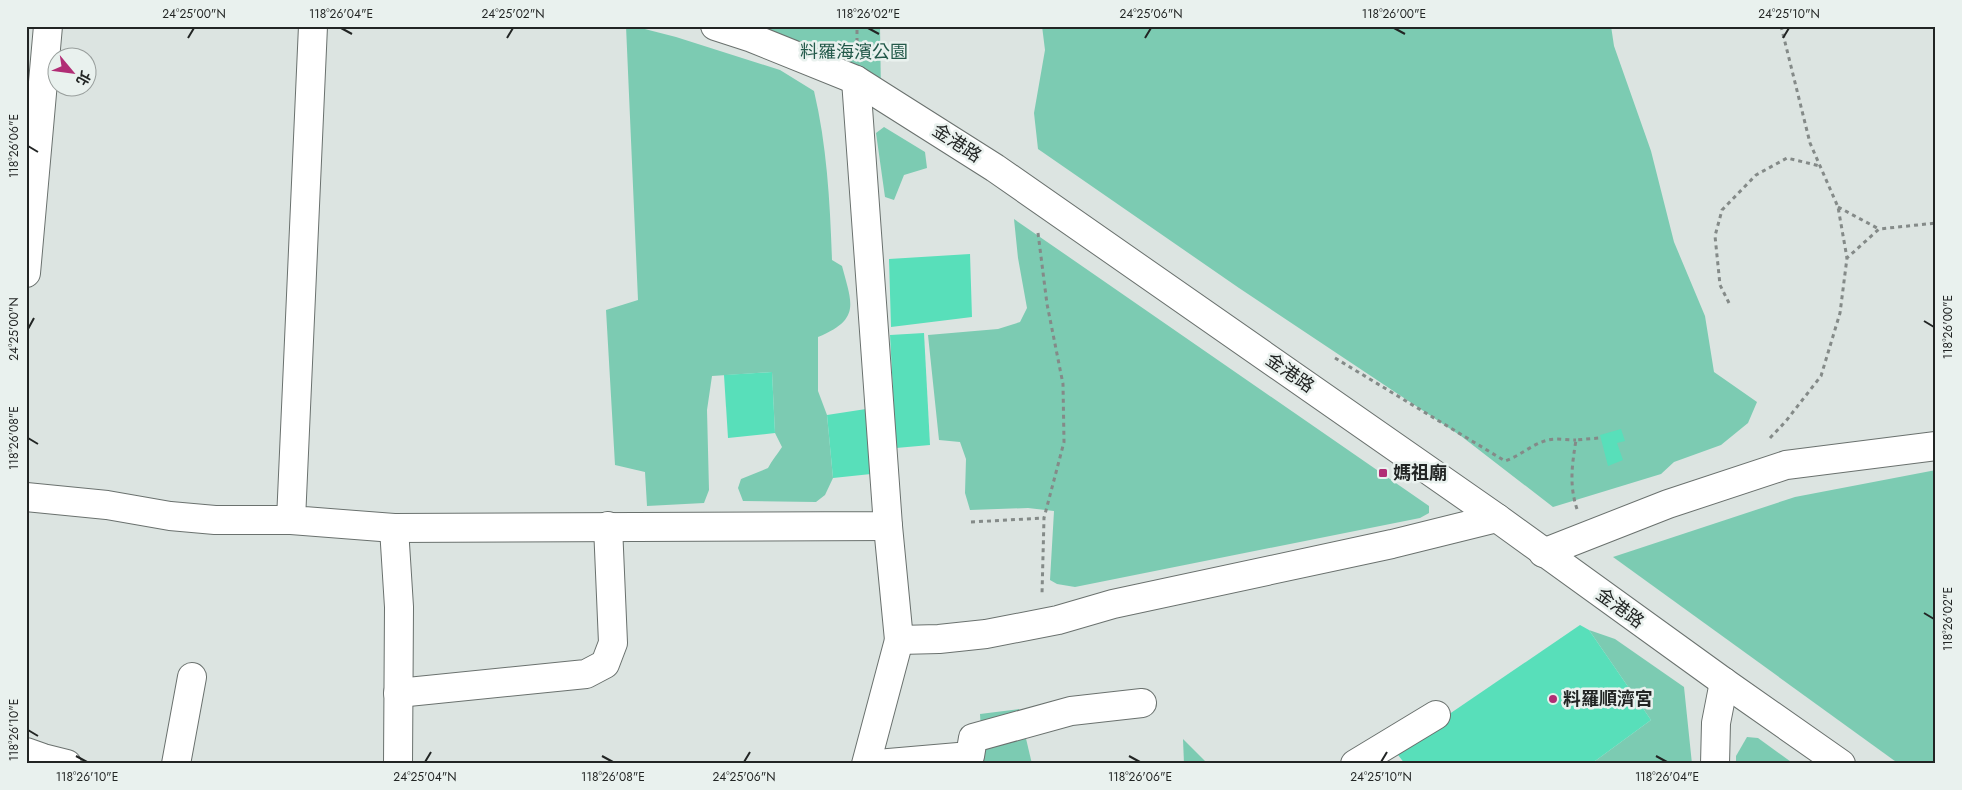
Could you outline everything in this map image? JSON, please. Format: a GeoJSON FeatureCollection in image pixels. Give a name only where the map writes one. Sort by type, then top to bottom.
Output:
{"type":"FeatureCollection","features":[{"type":"Feature","properties":{"kind":"street"},"geometry":{"type":"LineString","coordinates":[[26,273],[48,26]]}},
{"type":"Feature","properties":{"kind":"street"},"geometry":{"type":"LineString","coordinates":[[291,520],[313,26]]}},
{"type":"Feature","properties":{"kind":"street","name":"金港路"},"geometry":{"type":"LineString","coordinates":[[715,26],[752,38],[856,80],[995,168],[1497,518],[1543,553],[1841,764]]}},
{"type":"Feature","properties":{"kind":"street"},"geometry":{"type":"LineString","coordinates":[[856,80],[888,526],[899,640],[866,764]]}},
{"type":"Feature","properties":{"kind":"street"},"geometry":{"type":"LineString","coordinates":[[1543,553],[1668,504],[1786,465],[1936,446]]}},
{"type":"Feature","properties":{"kind":"street"},"geometry":{"type":"LineString","coordinates":[[26,497],[107,505],[170,516],[215,520],[291,520],[394,528],[888,526]]}},
{"type":"Feature","properties":{"kind":"street"},"geometry":{"type":"LineString","coordinates":[[899,640],[940,639],[986,634],[1058,620],[1113,604],[1392,544],[1497,518]]}},
{"type":"Feature","properties":{"kind":"street"},"geometry":{"type":"LineString","coordinates":[[398,693],[586,674],[605,664],[612,644],[608,526]]}},
{"type":"Feature","properties":{"kind":"street"},"geometry":{"type":"LineString","coordinates":[[394,528],[399,607],[398,764]]}},
{"type":"Feature","properties":{"kind":"street"},"geometry":{"type":"LineString","coordinates":[[176,764],[192,677]]}},
{"type":"Feature","properties":{"kind":"street"},"geometry":{"type":"LineString","coordinates":[[1714,764],[1716,723],[1724,682]]}},
{"type":"Feature","properties":{"kind":"street"},"geometry":{"type":"LineString","coordinates":[[877,764],[970,756],[973,738],[1071,711],[1142,703]]}},
{"type":"Feature","properties":{"kind":"street"},"geometry":{"type":"LineString","coordinates":[[1355,764],[1436,715]]}},
{"type":"Feature","properties":{"kind":"street"},"geometry":{"type":"LineString","coordinates":[[26,752],[67,764]]}},
{"type":"Feature","properties":{"kind":"path"},"geometry":{"type":"LineString","coordinates":[[1766,442],[1786,421],[1821,376],[1840,313],[1847,258],[1838,207],[1810,143],[1781,26]]}},
{"type":"Feature","properties":{"kind":"path"},"geometry":{"type":"LineString","coordinates":[[1729,303],[1720,285],[1715,236],[1722,210],[1756,175],[1786,158],[1821,166]]}},
{"type":"Feature","properties":{"kind":"path"},"geometry":{"type":"LineString","coordinates":[[1838,207],[1879,229],[1936,223]]}},
{"type":"Feature","properties":{"kind":"path"},"geometry":{"type":"LineString","coordinates":[[1030,625],[1042,595],[1044,518],[1064,442],[1063,384],[1047,304],[1037,228]]}},
{"type":"Feature","properties":{"kind":"path"},"geometry":{"type":"LineString","coordinates":[[1847,258],[1879,229]]}},
{"type":"Feature","properties":{"kind":"path"},"geometry":{"type":"LineString","coordinates":[[1335,358],[1505,461],[1549,440],[1599,438]]}},
{"type":"Feature","properties":{"kind":"path"},"geometry":{"type":"LineString","coordinates":[[1576,440],[1572,467],[1572,493],[1586,536]]}},
{"type":"Feature","properties":{"kind":"path"},"geometry":{"type":"LineString","coordinates":[[971,522],[1044,518]]}},
{"type":"Feature","properties":{"kind":"green space"},"geometry":{"type":"Polygon","coordinates":[[[626,26],[633,26],[676,37],[780,70],[814,91],[825,154],[832,260],[842,266],[850,300],[850,309],[847,317],[841,324],[818,337],[818,391],[827,415],[833,478],[825,495],[816,502],[743,501],[738,488],[741,479],[768,468],[782,447],[775,433],[772,372],[712,376],[707,410],[709,490],[704,503],[647,506],[645,472],[615,465],[606,310],[638,300],[626,26]]]}},
{"type":"Feature","properties":{"kind":"green space","name":"料羅海濱公園"},"geometry":{"type":"Polygon","coordinates":[[[715,26],[880,26],[881,95],[715,26]]]}},
{"type":"Feature","properties":{"kind":"green space"},"geometry":{"type":"Polygon","coordinates":[[[1042,26],[1611,26],[1614,46],[1651,151],[1674,242],[1705,316],[1714,372],[1757,402],[1748,423],[1721,445],[1674,462],[1661,474],[1553,507],[1461,436],[1239,288],[1038,149],[1034,113],[1045,50],[1042,26]]]}},
{"type":"Feature","properties":{"kind":"green space"},"geometry":{"type":"Polygon","coordinates":[[[884,127],[925,152],[927,168],[904,175],[894,200],[885,197],[876,133],[884,127]]]}},
{"type":"Feature","properties":{"kind":"green space"},"geometry":{"type":"Polygon","coordinates":[[[1014,219],[1429,506],[1429,513],[1420,518],[1075,587],[1057,584],[1050,580],[1054,511],[1028,508],[970,510],[965,493],[966,459],[960,442],[939,440],[928,335],[998,329],[1020,322],[1027,308],[1018,258],[1014,219]]]}},
{"type":"Feature","properties":{"kind":"green space"},"geometry":{"type":"Polygon","coordinates":[[[1936,470],[1936,764],[1899,764],[1613,557],[1795,497],[1936,470]]]}},
{"type":"Feature","properties":{"kind":"green space"},"geometry":{"type":"Polygon","coordinates":[[[1589,630],[1615,639],[1684,687],[1692,764],[1591,764],[1651,720],[1589,630]]]}},
{"type":"Feature","properties":{"kind":"green space"},"geometry":{"type":"Polygon","coordinates":[[[1019,709],[1032,764],[983,764],[980,714],[1019,709]]]}},
{"type":"Feature","properties":{"kind":"green space"},"geometry":{"type":"Polygon","coordinates":[[[1747,737],[1758,738],[1794,764],[1736,764],[1736,756],[1747,737]]]}},
{"type":"Feature","properties":{"kind":"green space"},"geometry":{"type":"Polygon","coordinates":[[[1183,739],[1208,764],[1184,764],[1183,739]]]}},
{"type":"Feature","properties":{"kind":"building"},"geometry":{"type":"Polygon","coordinates":[[[970,254],[972,317],[891,327],[889,259],[970,254]]]}},
{"type":"Feature","properties":{"kind":"building"},"geometry":{"type":"Polygon","coordinates":[[[924,333],[930,445],[896,448],[890,335],[924,333]]]}},
{"type":"Feature","properties":{"kind":"building"},"geometry":{"type":"Polygon","coordinates":[[[772,372],[775,433],[728,438],[724,375],[772,372]]]}},
{"type":"Feature","properties":{"kind":"building"},"geometry":{"type":"Polygon","coordinates":[[[866,409],[871,474],[833,478],[827,415],[866,409]]]}},
{"type":"Feature","properties":{"kind":"building"},"geometry":{"type":"Polygon","coordinates":[[[1621,429],[1625,441],[1617,443],[1623,460],[1608,466],[1600,435],[1621,429]]]}},
{"type":"Feature","properties":{"kind":"building","name":"料羅順濟宮"},"geometry":{"type":"Polygon","coordinates":[[[1580,625],[1589,630],[1651,720],[1591,764],[1405,764],[1395,751],[1580,625]]]}},
{"type":"Feature","properties":{"kind":"place","name":"媽祖廟"},"geometry":{"type":"Point","coordinates":[1383,473]}},
{"type":"Feature","properties":{"kind":"place","name":"料羅順濟宮"},"geometry":{"type":"Point","coordinates":[1553,699]}}]}
